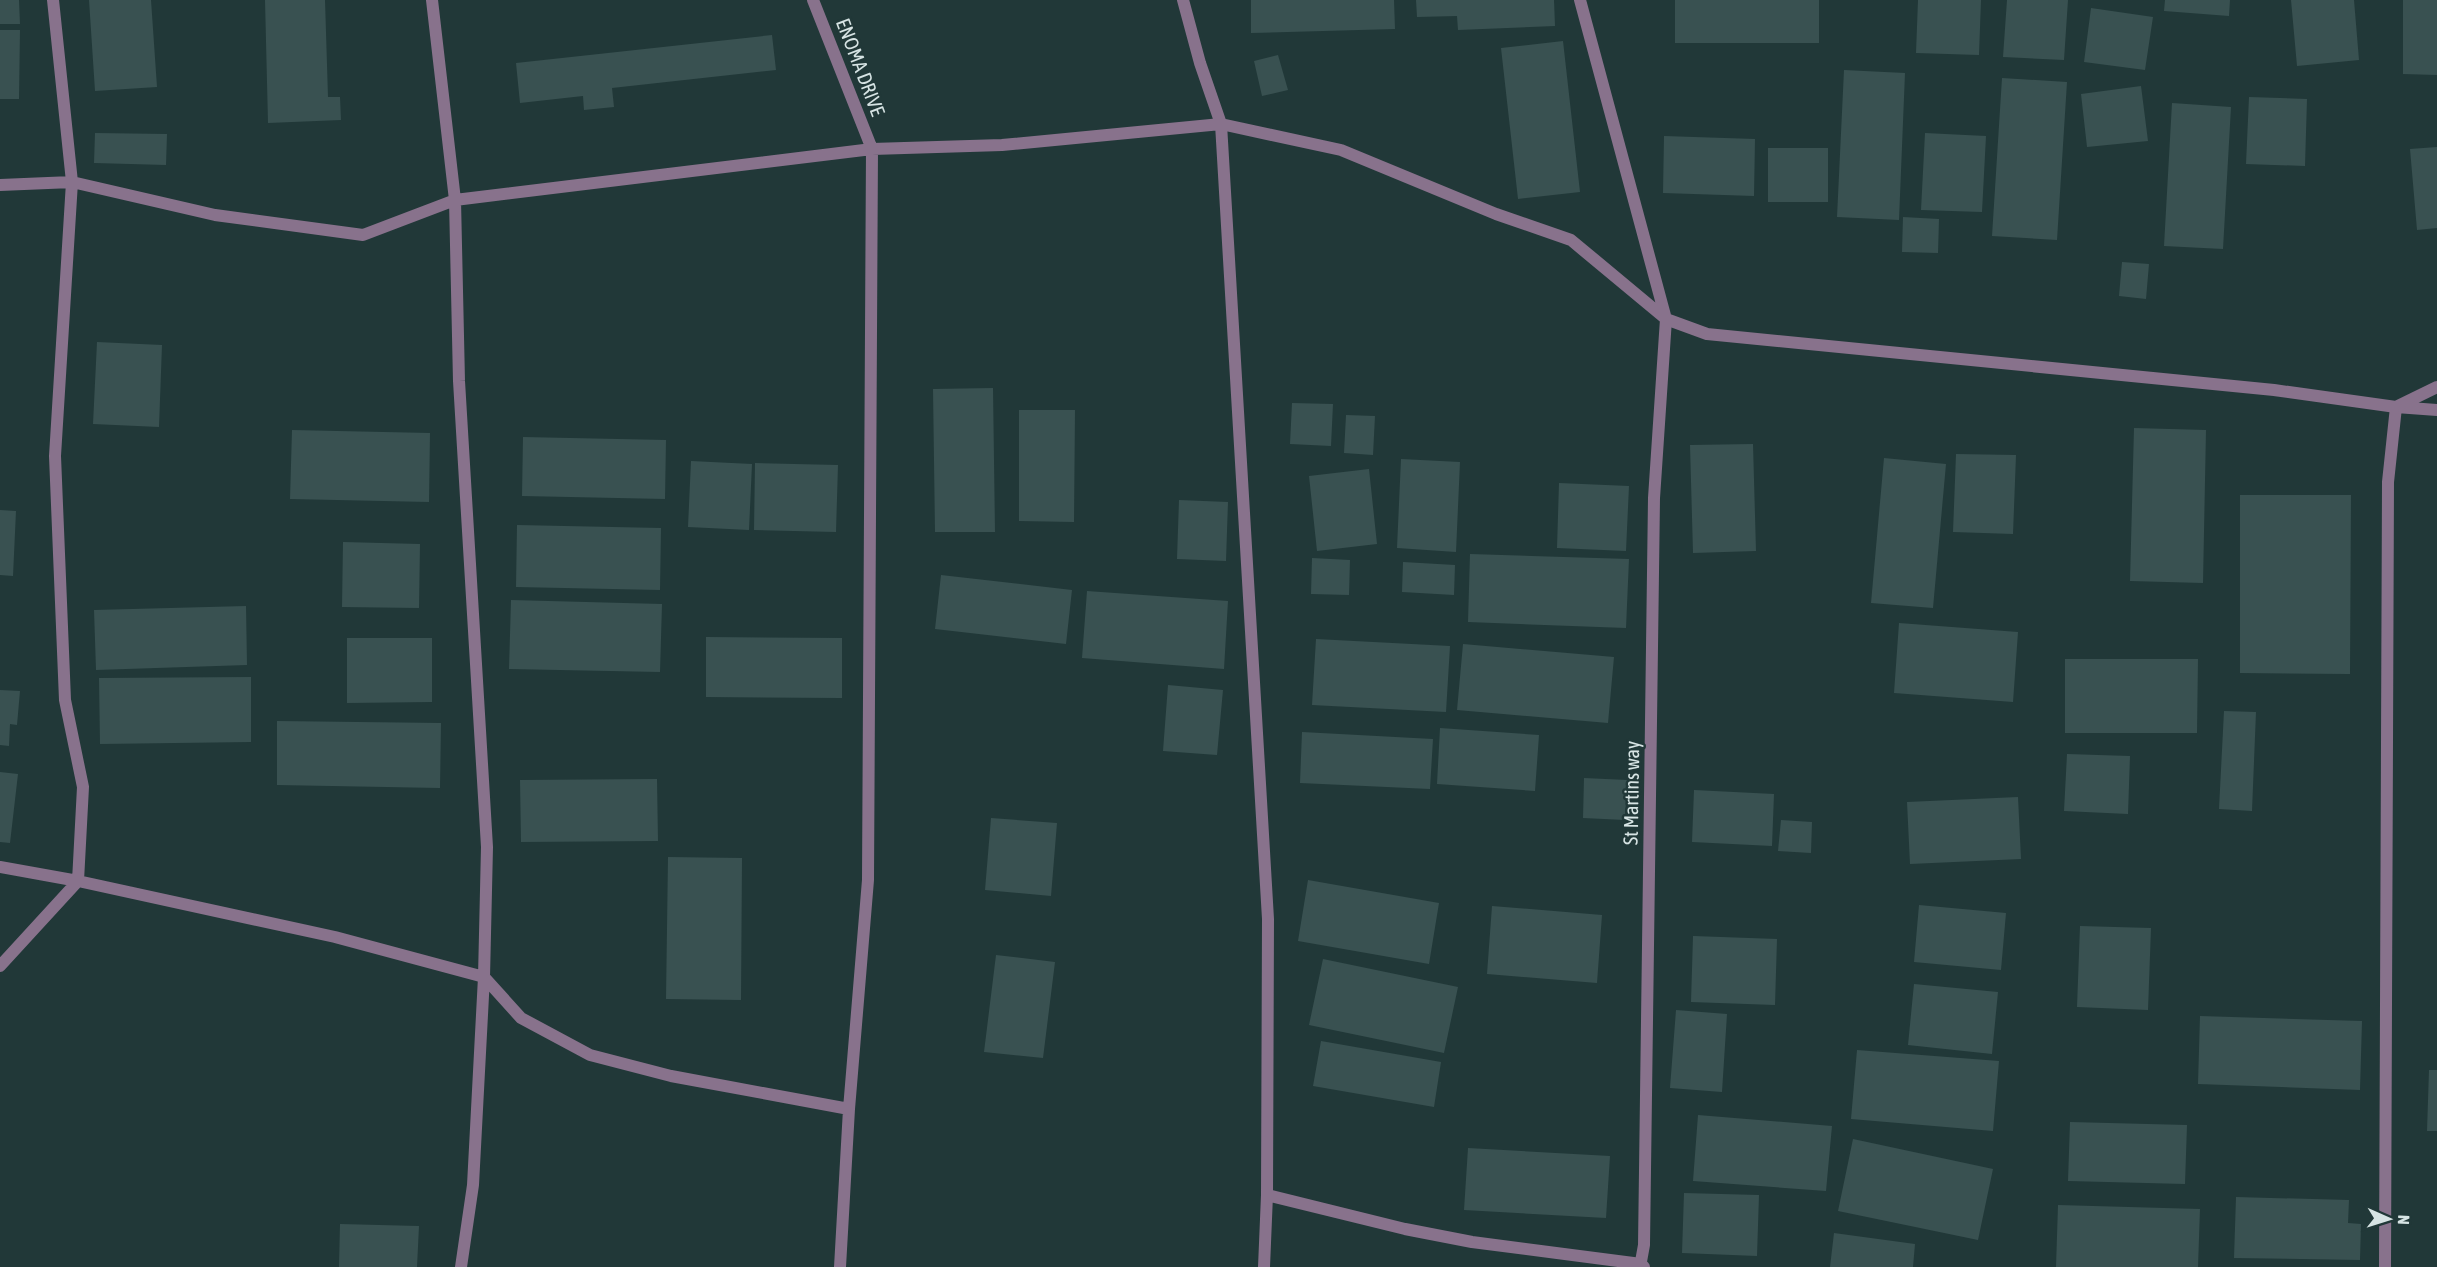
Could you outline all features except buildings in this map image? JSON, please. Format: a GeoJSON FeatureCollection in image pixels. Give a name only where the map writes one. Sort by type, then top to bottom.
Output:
{"type":"FeatureCollection","features":[{"type":"Feature","properties":{"kind":"street"},"geometry":{"type":"LineString","coordinates":[[0,966],[78,881],[83,787],[65,700],[55,456],[72,182],[53,0]]}},
{"type":"Feature","properties":{"kind":"street"},"geometry":{"type":"LineString","coordinates":[[432,0],[455,200],[459,381],[487,847],[484,977],[473,1185],[461,1267]]}},
{"type":"Feature","properties":{"kind":"street","name":"ENOMA DRIVE"},"geometry":{"type":"LineString","coordinates":[[813,0],[872,149]]}},
{"type":"Feature","properties":{"kind":"street"},"geometry":{"type":"LineString","coordinates":[[1183,0],[1200,63],[1221,124],[1268,919],[1268,1195],[1264,1267]]}},
{"type":"Feature","properties":{"kind":"street","name":"St Martins way"},"geometry":{"type":"LineString","coordinates":[[1580,0],[1666,319],[1654,498],[1642,1266]]}},
{"type":"Feature","properties":{"kind":"street"},"geometry":{"type":"LineString","coordinates":[[0,185],[72,182],[215,214],[363,235],[455,200],[872,149],[1002,145],[1221,124],[1341,150],[1496,214],[1571,240],[1666,319],[1707,334],[2274,390],[2396,407],[2437,410]]}},
{"type":"Feature","properties":{"kind":"street"},"geometry":{"type":"LineString","coordinates":[[840,1267],[849,1109],[868,880],[872,149]]}},
{"type":"Feature","properties":{"kind":"street"},"geometry":{"type":"LineString","coordinates":[[2396,407],[2437,387]]}},
{"type":"Feature","properties":{"kind":"street"},"geometry":{"type":"LineString","coordinates":[[2385,1267],[2388,482],[2396,407]]}},
{"type":"Feature","properties":{"kind":"street"},"geometry":{"type":"LineString","coordinates":[[0,867],[78,881],[335,937],[484,977],[521,1018],[590,1055],[671,1076],[849,1109]]}},
{"type":"Feature","properties":{"kind":"street"},"geometry":{"type":"LineString","coordinates":[[1268,1195],[1405,1229],[1472,1242],[1642,1266]]}}]}
